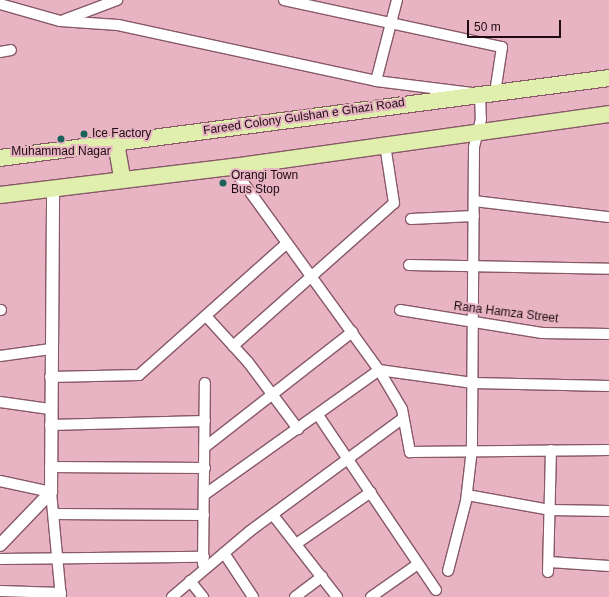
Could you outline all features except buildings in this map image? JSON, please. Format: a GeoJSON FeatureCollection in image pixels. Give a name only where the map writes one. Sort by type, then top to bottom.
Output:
{"type":"FeatureCollection","features":[{"type":"Feature","properties":{"kind":"main road","name":"Fareed Colony Gulshan e Ghazi Road"},"geometry":{"type":"LineString","coordinates":[[0,158],[609,78]]}},
{"type":"Feature","properties":{"kind":"main road"},"geometry":{"type":"LineString","coordinates":[[0,195],[122,178],[232,167],[609,114]]}},
{"type":"Feature","properties":{"kind":"main road"},"geometry":{"type":"LineString","coordinates":[[116,143],[122,178]]}},
{"type":"Feature","properties":{"kind":"street"},"geometry":{"type":"LineString","coordinates":[[60,21],[117,0]]}},
{"type":"Feature","properties":{"kind":"street"},"geometry":{"type":"LineString","coordinates":[[284,0],[502,47],[487,93],[474,147],[472,449],[467,495],[448,571]]}},
{"type":"Feature","properties":{"kind":"street"},"geometry":{"type":"LineString","coordinates":[[376,81],[397,0]]}},
{"type":"Feature","properties":{"kind":"street"},"geometry":{"type":"LineString","coordinates":[[0,4],[60,21],[118,25],[376,81],[487,93]]}},
{"type":"Feature","properties":{"kind":"street"},"geometry":{"type":"LineString","coordinates":[[0,52],[11,50]]}},
{"type":"Feature","properties":{"kind":"street"},"geometry":{"type":"LineString","coordinates":[[233,346],[312,278],[394,203],[385,145]]}},
{"type":"Feature","properties":{"kind":"street"},"geometry":{"type":"LineString","coordinates":[[232,167],[380,370],[403,418],[410,452],[472,449],[609,450]]}},
{"type":"Feature","properties":{"kind":"street"},"geometry":{"type":"LineString","coordinates":[[0,592],[61,595],[50,467],[53,188]]}},
{"type":"Feature","properties":{"kind":"street"},"geometry":{"type":"LineString","coordinates":[[474,201],[609,217]]}},
{"type":"Feature","properties":{"kind":"street"},"geometry":{"type":"LineString","coordinates":[[411,219],[474,216]]}},
{"type":"Feature","properties":{"kind":"street"},"geometry":{"type":"LineString","coordinates":[[50,377],[139,375],[287,243]]}},
{"type":"Feature","properties":{"kind":"street"},"geometry":{"type":"LineString","coordinates":[[409,265],[474,264],[609,269]]}},
{"type":"Feature","properties":{"kind":"street","name":"Rana Hamza Street"},"geometry":{"type":"LineString","coordinates":[[400,310],[474,324],[542,333],[609,334]]}},
{"type":"Feature","properties":{"kind":"street"},"geometry":{"type":"LineString","coordinates":[[206,316],[273,394],[298,429]]}},
{"type":"Feature","properties":{"kind":"street"},"geometry":{"type":"LineString","coordinates":[[205,446],[352,332]]}},
{"type":"Feature","properties":{"kind":"street"},"geometry":{"type":"LineString","coordinates":[[0,356],[51,349]]}},
{"type":"Feature","properties":{"kind":"street"},"geometry":{"type":"LineString","coordinates":[[204,495],[380,370],[473,383],[609,386]]}},
{"type":"Feature","properties":{"kind":"street"},"geometry":{"type":"LineString","coordinates":[[203,570],[206,383]]}},
{"type":"Feature","properties":{"kind":"street"},"geometry":{"type":"LineString","coordinates":[[0,402],[50,409]]}},
{"type":"Feature","properties":{"kind":"street"},"geometry":{"type":"LineString","coordinates":[[318,415],[436,590]]}},
{"type":"Feature","properties":{"kind":"street"},"geometry":{"type":"LineString","coordinates":[[172,597],[190,580],[273,515],[403,418]]}},
{"type":"Feature","properties":{"kind":"street"},"geometry":{"type":"LineString","coordinates":[[50,425],[205,421]]}},
{"type":"Feature","properties":{"kind":"street"},"geometry":{"type":"LineString","coordinates":[[551,450],[548,567],[609,566]]}},
{"type":"Feature","properties":{"kind":"street"},"geometry":{"type":"LineString","coordinates":[[50,467],[205,468]]}},
{"type":"Feature","properties":{"kind":"street"},"geometry":{"type":"LineString","coordinates":[[0,481],[51,492]]}},
{"type":"Feature","properties":{"kind":"street"},"geometry":{"type":"LineString","coordinates":[[0,545],[51,492]]}},
{"type":"Feature","properties":{"kind":"street"},"geometry":{"type":"LineString","coordinates":[[296,544],[371,492]]}},
{"type":"Feature","properties":{"kind":"street"},"geometry":{"type":"LineString","coordinates":[[467,495],[550,510],[609,511]]}},
{"type":"Feature","properties":{"kind":"street"},"geometry":{"type":"LineString","coordinates":[[54,514],[204,515]]}},
{"type":"Feature","properties":{"kind":"street"},"geometry":{"type":"LineString","coordinates":[[273,515],[337,597]]}},
{"type":"Feature","properties":{"kind":"street"},"geometry":{"type":"LineString","coordinates":[[224,553],[253,597]]}},
{"type":"Feature","properties":{"kind":"street"},"geometry":{"type":"LineString","coordinates":[[0,559],[204,557]]}},
{"type":"Feature","properties":{"kind":"street"},"geometry":{"type":"LineString","coordinates":[[371,597],[383,594],[418,564]]}},
{"type":"Feature","properties":{"kind":"street"},"geometry":{"type":"LineString","coordinates":[[295,597],[322,577]]}},
{"type":"Feature","properties":{"kind":"street"},"geometry":{"type":"LineString","coordinates":[[190,580],[203,597]]}},
{"type":"Feature","properties":{"kind":"place","name":"Ice Factory"},"geometry":{"type":"Point","coordinates":[84,134]}},
{"type":"Feature","properties":{"kind":"place","name":"Muhammad Nagar"},"geometry":{"type":"Point","coordinates":[61,139]}},
{"type":"Feature","properties":{"kind":"place","name":"Orangi Town Bus Stop"},"geometry":{"type":"Point","coordinates":[223,183]}}]}
